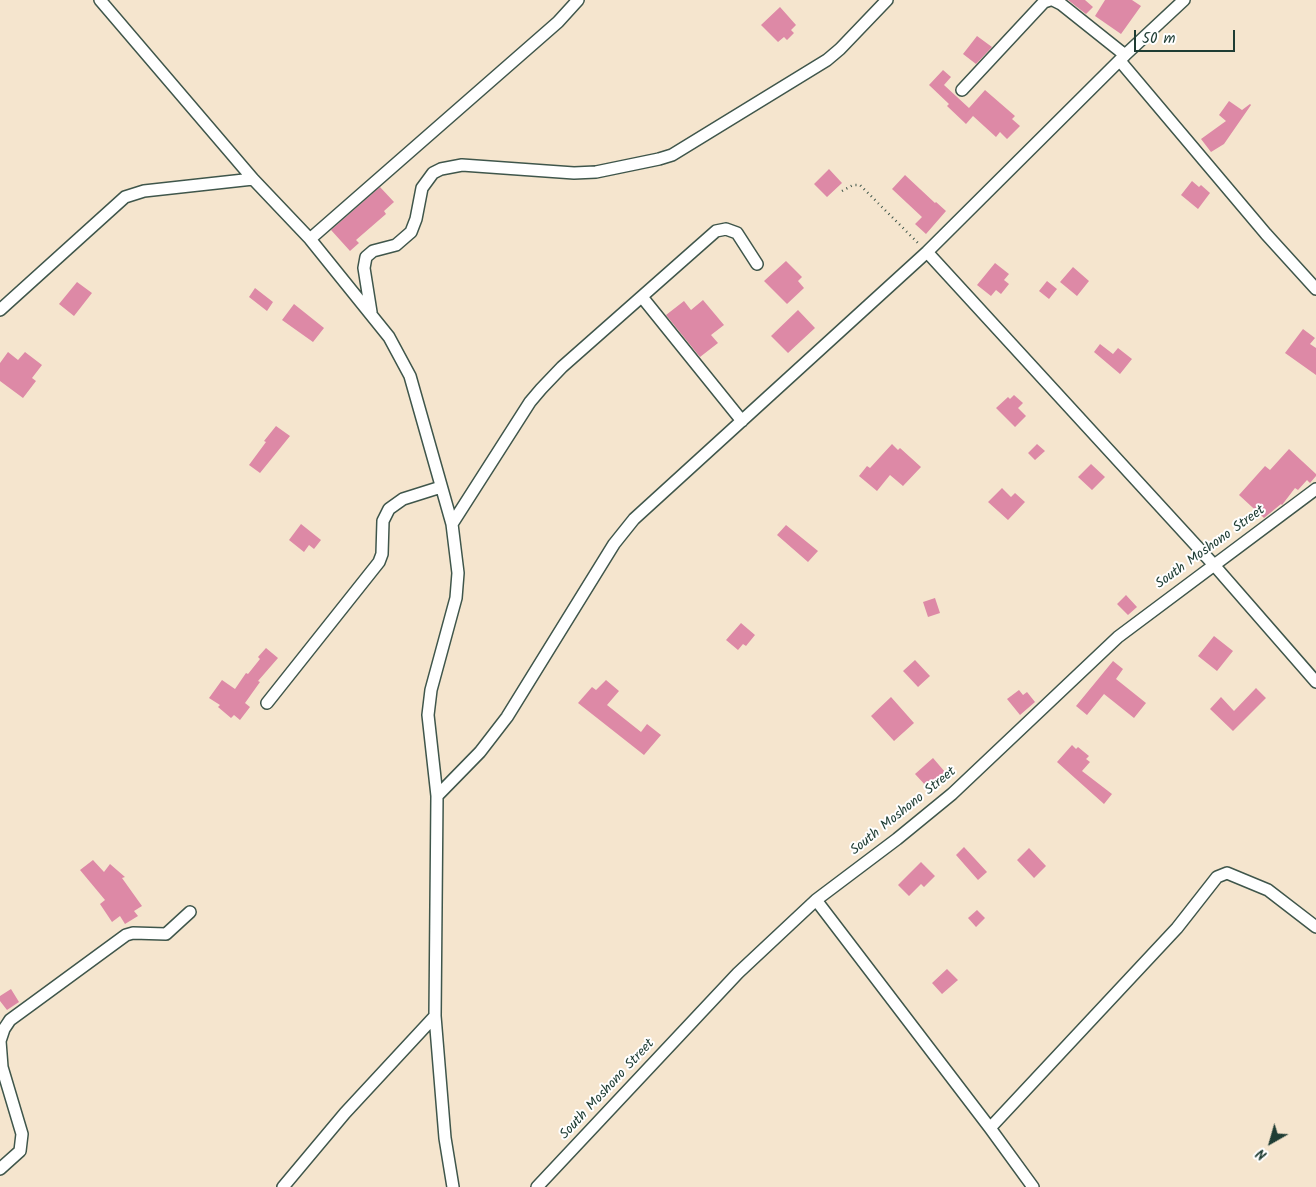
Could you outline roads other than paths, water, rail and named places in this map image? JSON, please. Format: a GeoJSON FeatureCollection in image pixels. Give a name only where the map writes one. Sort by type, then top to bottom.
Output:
{"type":"FeatureCollection","features":[{"type":"Feature","properties":{"kind":"street"},"geometry":{"type":"LineString","coordinates":[[100,0],[253,180],[310,239],[371,314],[396,349],[410,376],[452,524],[458,574],[457,591],[431,690],[428,715],[437,796],[435,1016],[444,1138],[453,1187]]}},
{"type":"Feature","properties":{"kind":"street"},"geometry":{"type":"LineString","coordinates":[[310,239],[558,22],[578,0]]}},
{"type":"Feature","properties":{"kind":"street"},"geometry":{"type":"LineString","coordinates":[[371,314],[364,268],[366,258],[373,251],[396,245],[411,232],[416,220],[422,188],[433,173],[441,168],[462,165],[574,173],[596,172],[672,155],[827,60],[887,0]]}},
{"type":"Feature","properties":{"kind":"street"},"geometry":{"type":"LineString","coordinates":[[962,90],[1044,2],[1051,0],[1061,4],[1122,58],[1266,234],[1316,289]]}},
{"type":"Feature","properties":{"kind":"street"},"geometry":{"type":"LineString","coordinates":[[437,796],[480,752],[507,717],[606,556],[634,519],[927,252],[1122,58],[1184,0]]}},
{"type":"Feature","properties":{"kind":"street"},"geometry":{"type":"LineString","coordinates":[[0,310],[125,197],[144,191],[253,180]]}},
{"type":"Feature","properties":{"kind":"street"},"geometry":{"type":"LineString","coordinates":[[452,524],[530,402],[541,389],[562,367],[716,230],[731,230],[736,234],[757,264]]}},
{"type":"Feature","properties":{"kind":"street"},"geometry":{"type":"LineString","coordinates":[[927,252],[1214,566],[1316,682]]}},
{"type":"Feature","properties":{"kind":"street"},"geometry":{"type":"LineString","coordinates":[[642,297],[742,421]]}},
{"type":"Feature","properties":{"kind":"street"},"geometry":{"type":"LineString","coordinates":[[267,703],[379,562],[382,554],[383,520],[389,509],[403,499],[441,487]]}},
{"type":"Feature","properties":{"kind":"street","name":"South Moshono Street"},"geometry":{"type":"LineString","coordinates":[[537,1187],[738,973],[816,900],[897,839],[952,794],[1118,637],[1316,489]]}},
{"type":"Feature","properties":{"kind":"street"},"geometry":{"type":"LineString","coordinates":[[990,1128],[1177,928],[1218,876],[1227,872],[1268,890],[1316,927]]}},
{"type":"Feature","properties":{"kind":"street"},"geometry":{"type":"LineString","coordinates":[[816,900],[1033,1187]]}},
{"type":"Feature","properties":{"kind":"street"},"geometry":{"type":"LineString","coordinates":[[0,1169],[20,1151],[22,1134],[2,1066],[0,1041],[7,1025],[36,1001],[126,935],[133,933],[166,934],[190,912]]}},
{"type":"Feature","properties":{"kind":"street"},"geometry":{"type":"LineString","coordinates":[[283,1187],[345,1113],[435,1016]]}}]}
